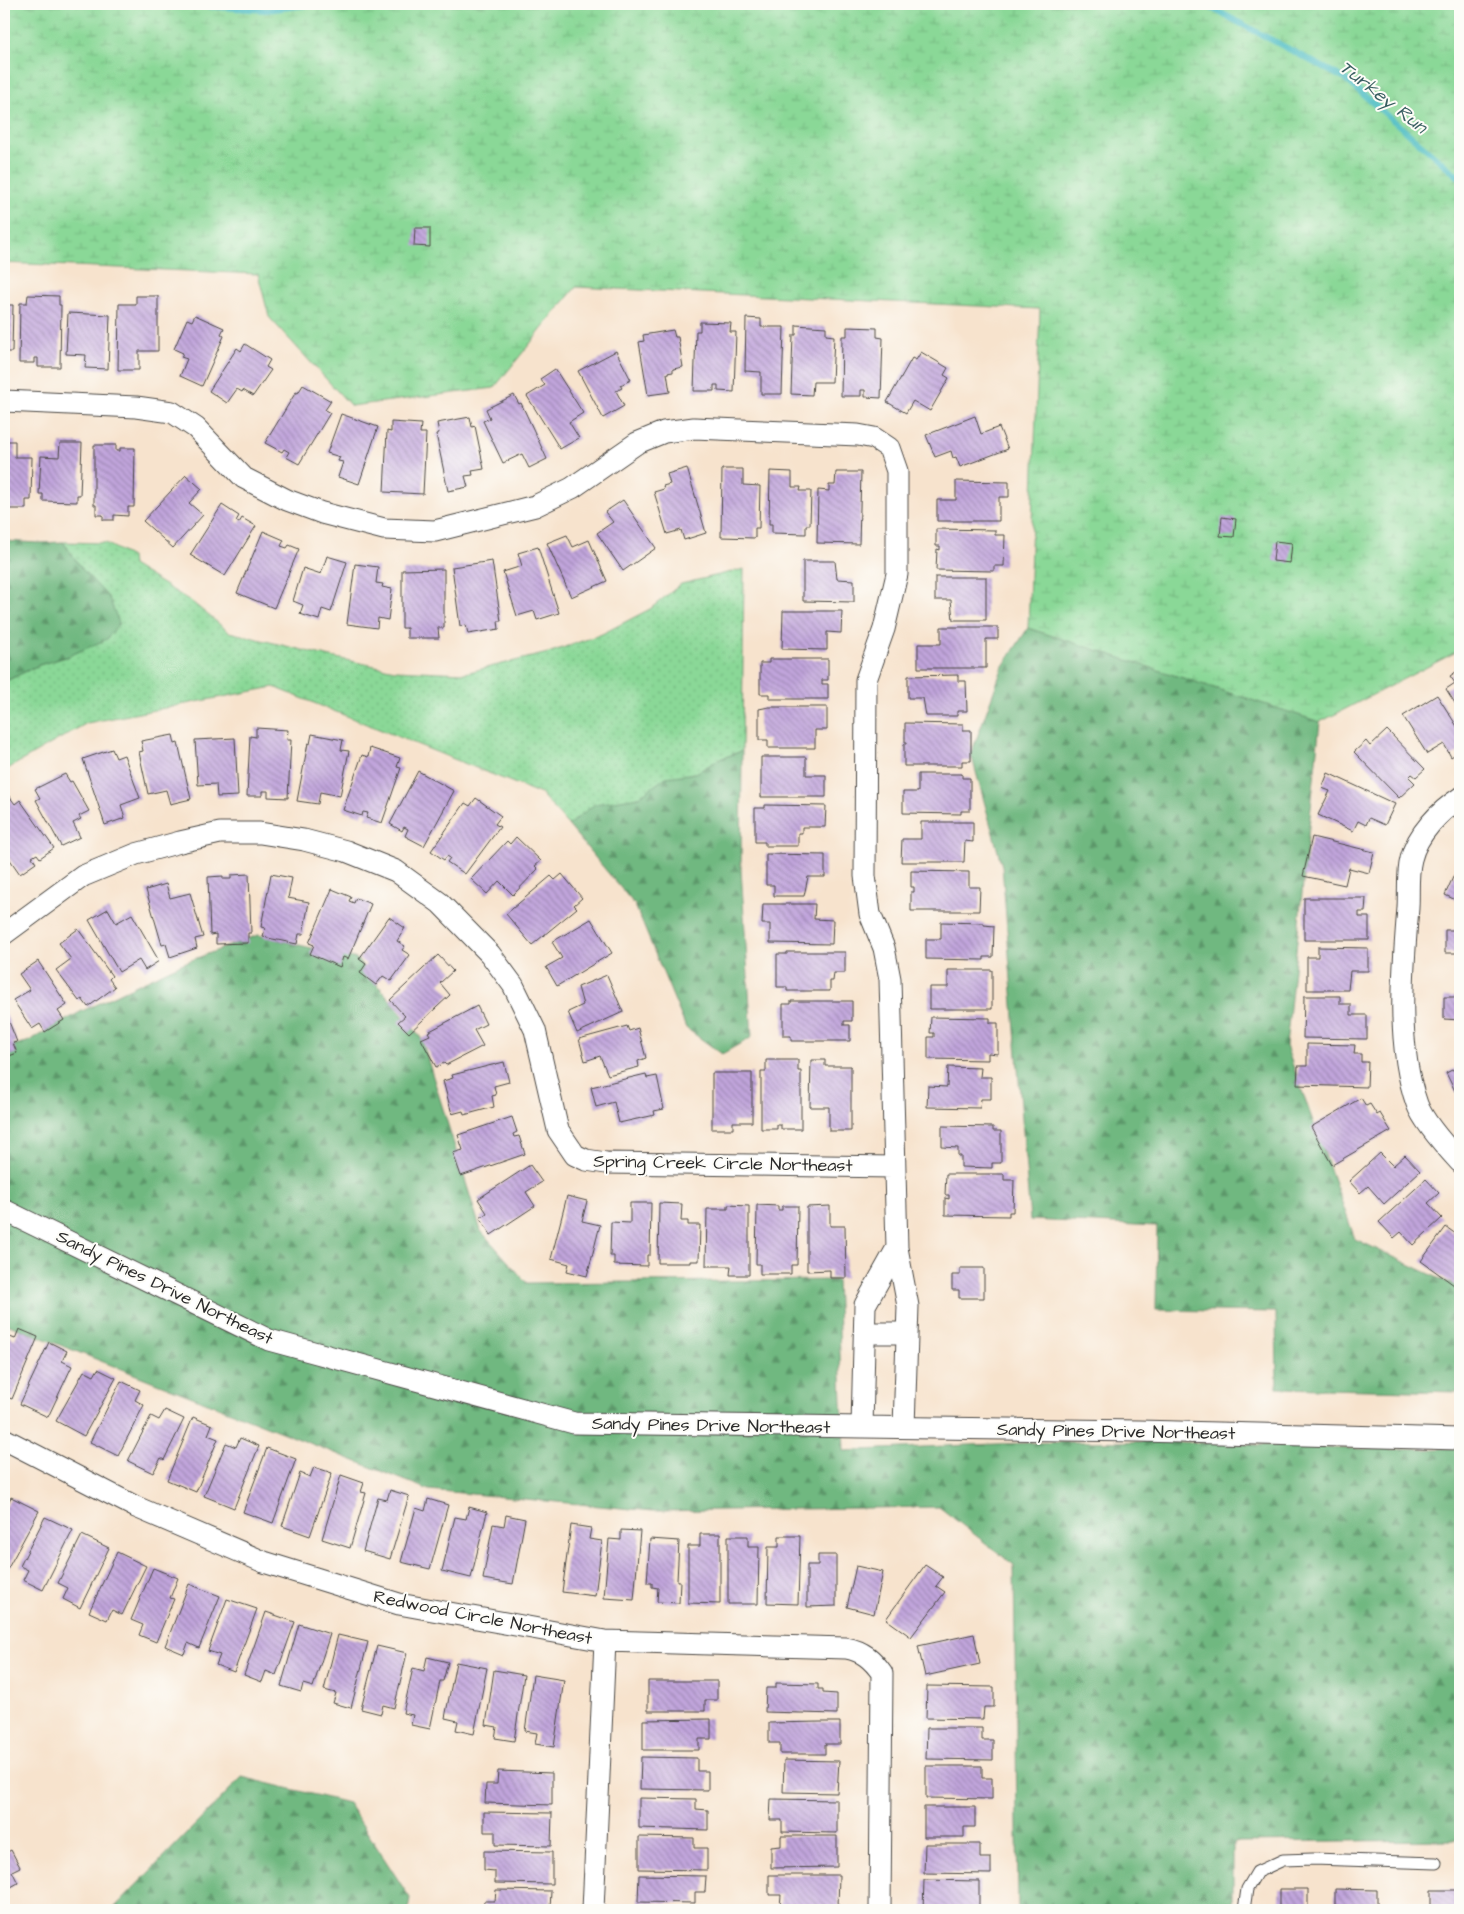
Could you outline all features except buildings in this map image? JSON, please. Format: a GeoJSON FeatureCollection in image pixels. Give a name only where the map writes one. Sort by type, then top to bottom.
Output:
{"type":"FeatureCollection","features":[{"type":"Feature","properties":{"kind":"street"},"geometry":{"type":"LineString","coordinates":[[4,400],[136,407],[172,412],[196,428],[244,478],[287,500],[322,513],[384,529],[435,531],[535,506],[572,488],[637,443],[664,432],[694,428],[858,435],[874,438],[889,448],[897,471],[897,574],[884,629],[866,680],[864,876],[870,914],[884,948],[890,979],[893,1167],[897,1248],[908,1306],[904,1428]]}},
{"type":"Feature","properties":{"kind":"street"},"geometry":{"type":"LineString","coordinates":[[1460,798],[1445,808],[1425,831],[1411,858],[1404,959],[1404,1024],[1410,1080],[1418,1106],[1460,1162]]}},
{"type":"Feature","properties":{"kind":"street","name":"Spring Creek Circle Northeast"},"geometry":{"type":"LineString","coordinates":[[4,934],[83,876],[136,854],[220,833],[260,833],[320,844],[346,851],[396,871],[440,903],[490,954],[513,985],[535,1030],[558,1130],[576,1155],[586,1160],[606,1163],[893,1167]]}},
{"type":"Feature","properties":{"kind":"street","name":"Sandy Pines Drive Northeast"},"geometry":{"type":"LineString","coordinates":[[4,1210],[269,1340],[574,1423],[1460,1439]]}},
{"type":"Feature","properties":{"kind":"street"},"geometry":{"type":"LineString","coordinates":[[862,1427],[866,1305],[897,1248]]}},
{"type":"Feature","properties":{"kind":"street"},"geometry":{"type":"LineString","coordinates":[[864,1333],[907,1333]]}},
{"type":"Feature","properties":{"kind":"street","name":"Redwood Circle Northeast"},"geometry":{"type":"LineString","coordinates":[[4,1439],[136,1507],[264,1562],[399,1604],[605,1641],[846,1648],[859,1650],[873,1660],[882,1673],[880,1910]]}},
{"type":"Feature","properties":{"kind":"street","name":"Redwood Circle Northeast"},"geometry":{"type":"LineString","coordinates":[[593,1910],[605,1641]]}},
{"type":"Feature","properties":{"kind":"lane"},"geometry":{"type":"LineString","coordinates":[[1244,1910],[1247,1888],[1257,1872],[1283,1860],[1313,1859],[1436,1863]]}},
{"type":"Feature","properties":{"kind":"green space"},"geometry":{"type":"Polygon","coordinates":[[[4,4],[1460,4],[1460,650],[1320,722],[1028,628],[1040,309],[576,287],[494,388],[351,406],[269,317],[258,274],[4,263],[4,4]]]}},
{"type":"Feature","properties":{"kind":"green space"},"geometry":{"type":"Polygon","coordinates":[[[4,541],[63,542],[82,569],[109,598],[119,623],[107,639],[69,656],[39,665],[4,682],[4,541]]]}},
{"type":"Feature","properties":{"kind":"green space"},"geometry":{"type":"Polygon","coordinates":[[[63,542],[106,543],[131,557],[132,565],[192,602],[229,632],[331,657],[395,670],[465,673],[548,653],[602,634],[650,609],[681,584],[744,569],[742,751],[720,759],[696,773],[666,778],[639,797],[620,802],[568,825],[541,794],[274,687],[87,723],[4,771],[4,682],[39,665],[69,656],[82,569],[63,542]]]}},
{"type":"Feature","properties":{"kind":"green space"},"geometry":{"type":"Polygon","coordinates":[[[1028,628],[1320,722],[1286,1046],[1355,1239],[1460,1288],[1460,1392],[1277,1388],[1276,1312],[1156,1310],[1157,1226],[1030,1220],[1002,866],[971,754],[1003,666],[1028,628]]]}},
{"type":"Feature","properties":{"kind":"green space"},"geometry":{"type":"Polygon","coordinates":[[[742,751],[741,870],[752,1037],[722,1054],[686,1028],[635,905],[568,825],[595,804],[639,797],[666,777],[696,773],[720,759],[742,751]]]}},
{"type":"Feature","properties":{"kind":"green space"},"geometry":{"type":"Polygon","coordinates":[[[258,935],[357,959],[421,1038],[481,1231],[527,1283],[837,1280],[844,1451],[1052,1442],[1177,1442],[1318,1448],[1460,1448],[1460,1840],[1233,1842],[1233,1910],[1018,1910],[1014,1565],[939,1507],[653,1511],[429,1490],[4,1323],[4,1047],[27,1042],[82,1011],[181,964],[258,935]]]}},
{"type":"Feature","properties":{"kind":"green space"},"geometry":{"type":"Polygon","coordinates":[[[242,1777],[348,1803],[410,1898],[408,1910],[112,1910],[242,1777]]]}},
{"type":"Feature","properties":{"kind":"waterway","name":"Turkey Run"},"geometry":{"type":"LineString","coordinates":[[172,4],[266,10],[314,4]]}},
{"type":"Feature","properties":{"kind":"waterway","name":"Turkey Run"},"geometry":{"type":"LineString","coordinates":[[1204,4],[1345,79],[1460,178]]}}]}
